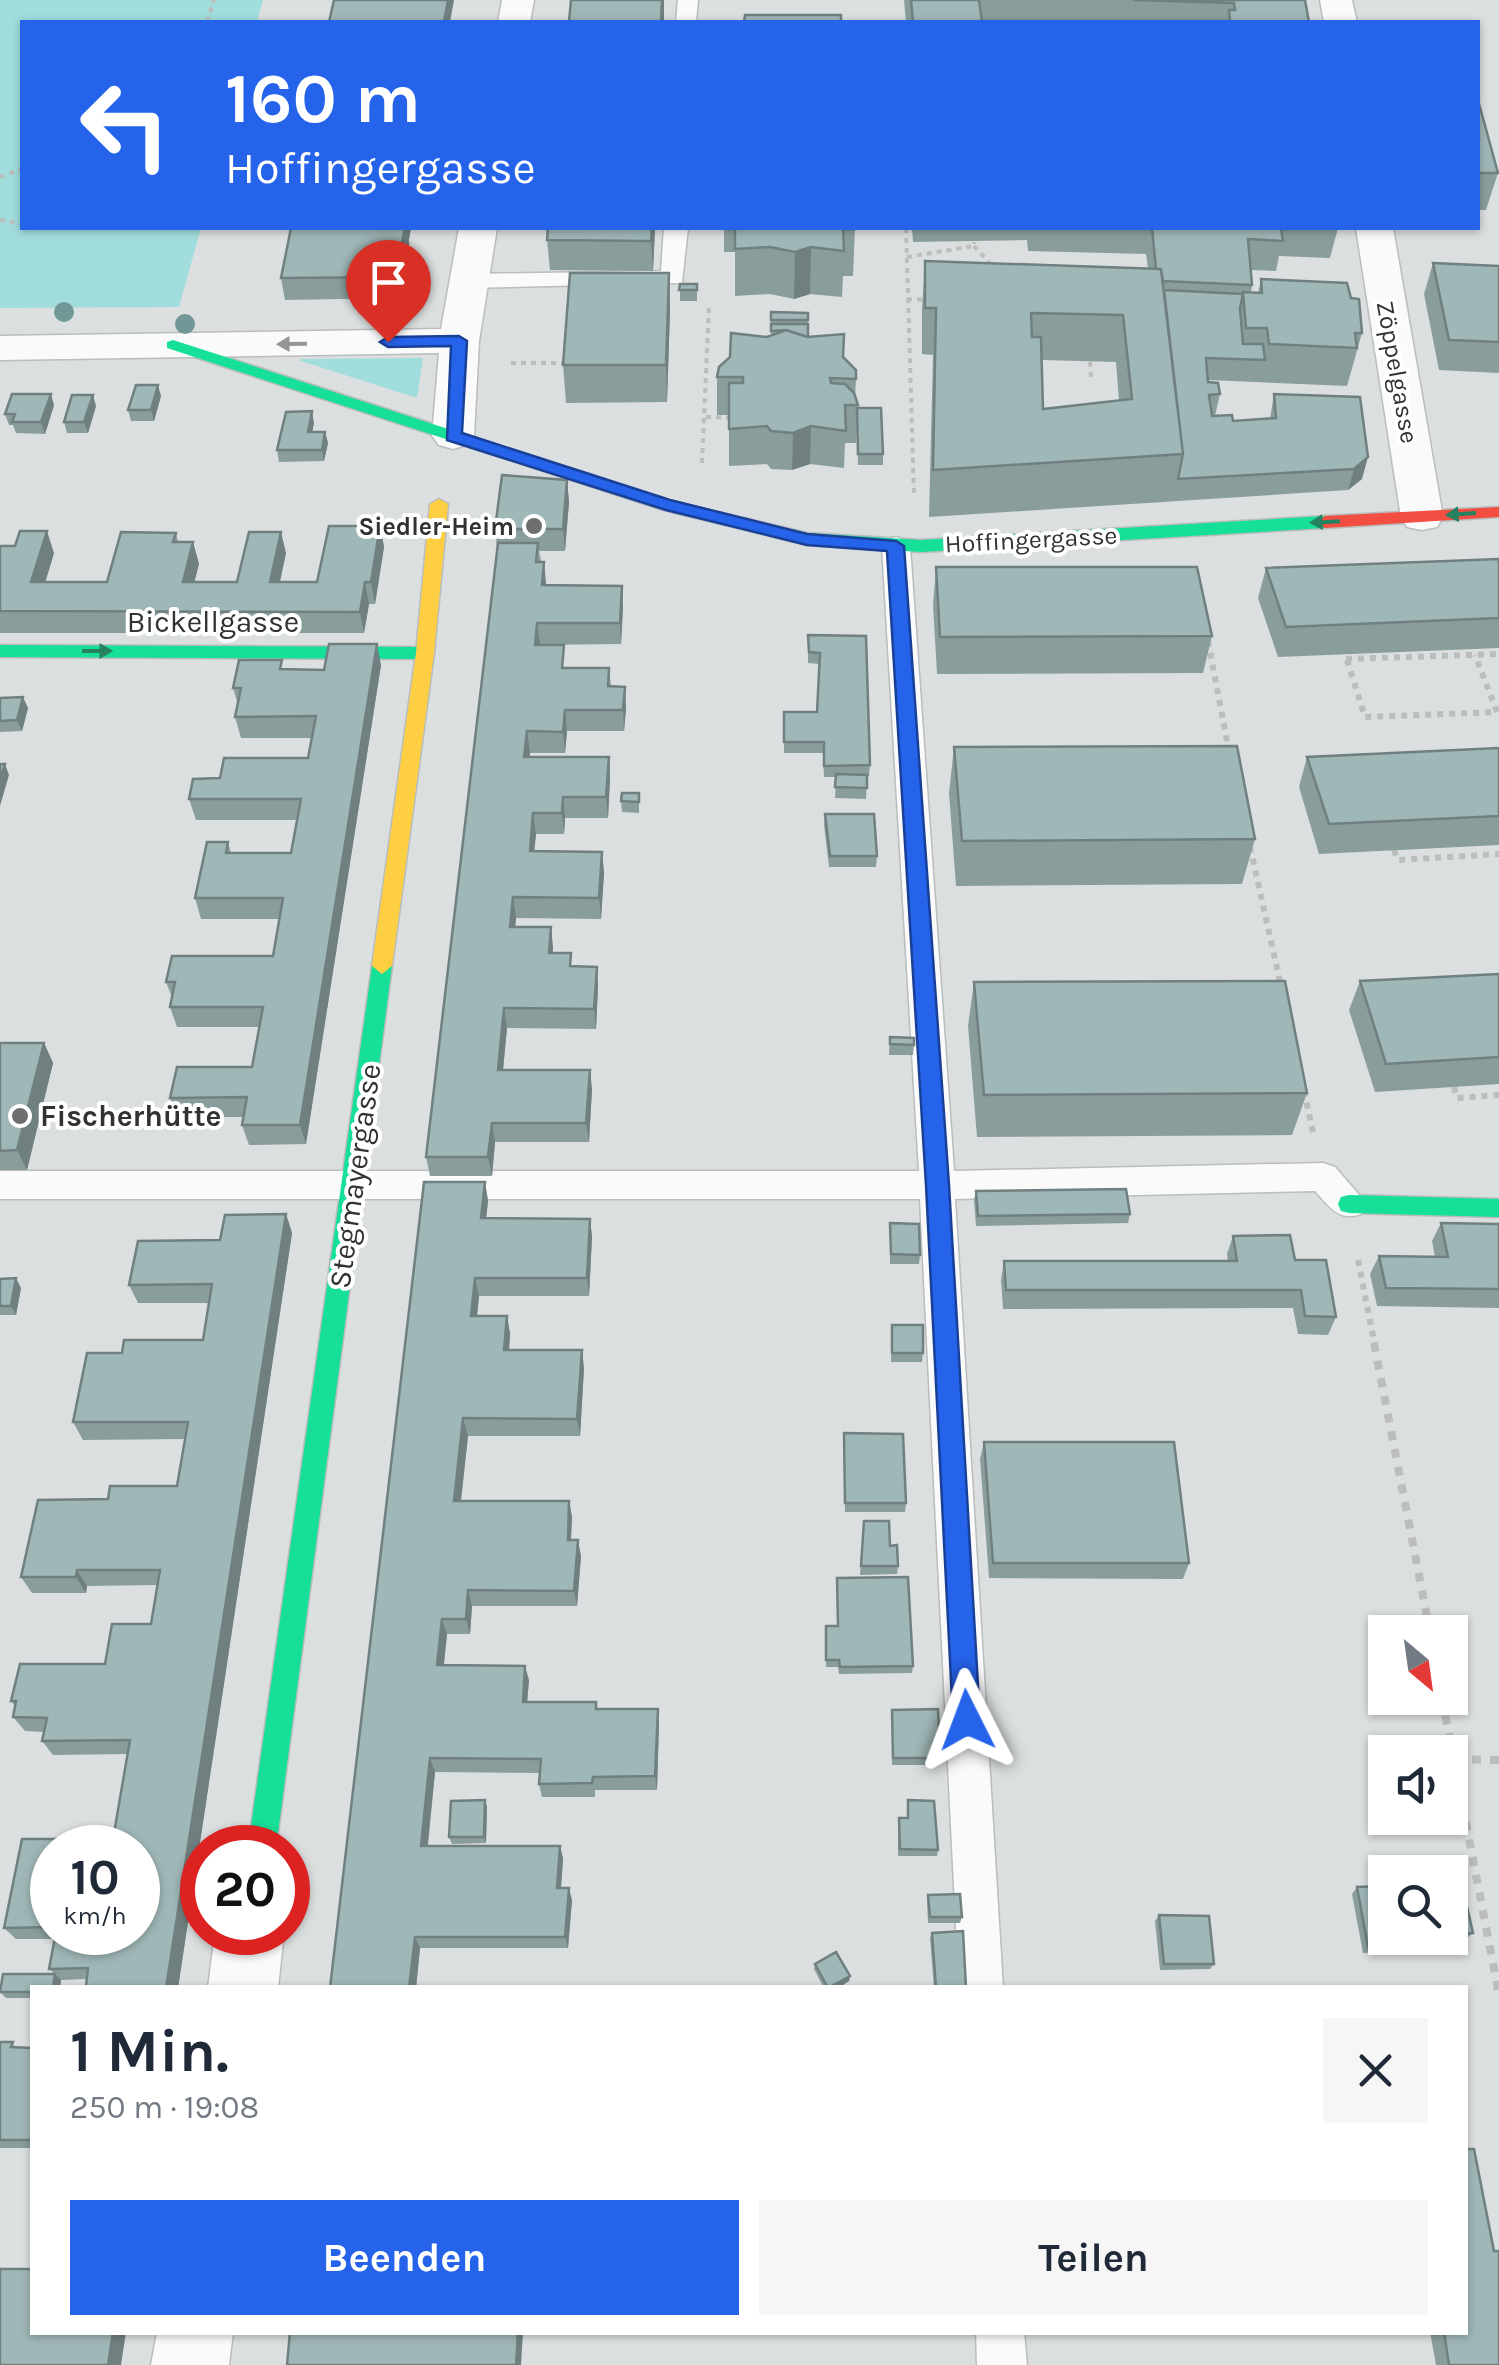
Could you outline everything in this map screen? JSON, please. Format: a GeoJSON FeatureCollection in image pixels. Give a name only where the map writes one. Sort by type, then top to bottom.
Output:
{"type":"FeatureCollection","features":[{"type":"Feature","properties":{"kind":"street"},"geometry":{"type":"LineString","coordinates":[[453,436],[459,341],[478,230]]}},
{"type":"Feature","properties":{"kind":"street","name":"Zöppelgasse"},"geometry":{"type":"LineString","coordinates":[[1374,230],[1422,517]]}},
{"type":"Feature","properties":{"kind":"street","name":"Hoffingergasse"},"geometry":{"type":"LineString","coordinates":[[0,348],[459,341]]}},
{"type":"Feature","properties":{"kind":"street","name":"Hoffingergasse"},"geometry":{"type":"LineString","coordinates":[[173,346],[666,505],[807,539],[906,546],[1499,512]]}},
{"type":"Feature","properties":{"kind":"street","name":"Stegmayergasse"},"geometry":{"type":"LineString","coordinates":[[265,1825],[426,653],[439,504]]}},
{"type":"Feature","properties":{"kind":"street","name":"Bickellgasse"},"geometry":{"type":"LineString","coordinates":[[0,651],[426,653]]}},
{"type":"Feature","properties":{"kind":"street"},"geometry":{"type":"LineString","coordinates":[[1349,1204],[1499,1208]]}},
{"type":"Feature","properties":{"kind":"street"},"geometry":{"type":"LineString","coordinates":[[243,1985],[247,1955]]}},
{"type":"Feature","properties":{"kind":"street"},"geometry":{"type":"LineString","coordinates":[[190,2365],[195,2335]]}},
{"type":"Feature","properties":{"kind":"lane"},"geometry":{"type":"LineString","coordinates":[[470,281],[673,278],[676,230]]}},
{"type":"Feature","properties":{"kind":"lane"},"geometry":{"type":"LineString","coordinates":[[906,546],[981,1985]]}},
{"type":"Feature","properties":{"kind":"lane"},"geometry":{"type":"LineString","coordinates":[[0,1185],[938,1185],[1324,1177],[1349,1204]]}},
{"type":"Feature","properties":{"kind":"lane"},"geometry":{"type":"LineString","coordinates":[[1000,2335],[1002,2365]]}},
{"type":"Feature","properties":{"kind":"path"},"geometry":{"type":"LineString","coordinates":[[906,230],[912,458],[906,546]]}},
{"type":"Feature","properties":{"kind":"path"},"geometry":{"type":"LineString","coordinates":[[907,257],[974,244],[994,265],[994,283]]}},
{"type":"Feature","properties":{"kind":"path"},"geometry":{"type":"LineString","coordinates":[[666,505],[702,468],[709,290]]}},
{"type":"Feature","properties":{"kind":"path"},"geometry":{"type":"LineString","coordinates":[[907,299],[942,300]]}},
{"type":"Feature","properties":{"kind":"path"},"geometry":{"type":"LineString","coordinates":[[1090,362],[1091,377]]}},
{"type":"Feature","properties":{"kind":"path"},"geometry":{"type":"LineString","coordinates":[[706,417],[743,418]]}},
{"type":"Feature","properties":{"kind":"path"},"geometry":{"type":"LineString","coordinates":[[912,458],[930,458]]}},
{"type":"Feature","properties":{"kind":"path"},"geometry":{"type":"LineString","coordinates":[[1186,530],[1232,766]]}},
{"type":"Feature","properties":{"kind":"path"},"geometry":{"type":"LineString","coordinates":[[1475,655],[1496,712],[1365,716],[1346,657],[1499,654]]}},
{"type":"Feature","properties":{"kind":"path"},"geometry":{"type":"LineString","coordinates":[[1248,841],[1282,990]]}},
{"type":"Feature","properties":{"kind":"path"},"geometry":{"type":"LineString","coordinates":[[1394,850],[1398,860],[1499,854]]}},
{"type":"Feature","properties":{"kind":"path"},"geometry":{"type":"LineString","coordinates":[[1303,1084],[1324,1177]]}},
{"type":"Feature","properties":{"kind":"path"},"geometry":{"type":"LineString","coordinates":[[1454,1087],[1457,1098],[1499,1095]]}},
{"type":"Feature","properties":{"kind":"path"},"geometry":{"type":"LineString","coordinates":[[1349,1204],[1427,1615]]}},
{"type":"Feature","properties":{"kind":"path"},"geometry":{"type":"LineString","coordinates":[[1468,1760],[1499,1760]]}},
{"type":"Feature","properties":{"kind":"path"},"geometry":{"type":"LineString","coordinates":[[1468,1833],[1499,1995]]}},
{"type":"Feature","properties":{"kind":"shaded area"},"geometry":{"type":"Polygon","coordinates":[[[0,0],[263,0],[258,20],[20,20],[20,230],[200,230],[179,307],[0,308],[0,0]]]}},
{"type":"Feature","properties":{"kind":"shaded area"},"geometry":{"type":"Polygon","coordinates":[[[423,358],[417,398],[298,360],[302,359],[423,358]]]}},
{"type":"Feature","properties":{"kind":"building"},"geometry":{"type":"Polygon","coordinates":[[[334,0],[448,0],[444,20],[329,20],[334,0]]]}},
{"type":"Feature","properties":{"kind":"building"},"geometry":{"type":"Polygon","coordinates":[[[571,0],[662,0],[661,20],[569,20],[571,0]]]}},
{"type":"Feature","properties":{"kind":"building"},"geometry":{"type":"Polygon","coordinates":[[[911,0],[979,0],[982,20],[913,20],[911,0]]]}},
{"type":"Feature","properties":{"kind":"building"},"geometry":{"type":"Polygon","coordinates":[[[1133,0],[1305,0],[1309,20],[1230,20],[1229,10],[1235,10],[1234,3],[1133,0]]]}},
{"type":"Feature","properties":{"kind":"building"},"geometry":{"type":"Polygon","coordinates":[[[745,15],[841,15],[841,20],[744,20],[745,15]]]}},
{"type":"Feature","properties":{"kind":"building"},"geometry":{"type":"Polygon","coordinates":[[[1480,107],[1498,173],[1480,173],[1480,107]]]}},
{"type":"Feature","properties":{"kind":"building"},"geometry":{"type":"Polygon","coordinates":[[[291,230],[405,230],[402,242],[408,243],[405,255],[401,255],[398,277],[281,278],[291,230]]]}},
{"type":"Feature","properties":{"kind":"building"},"geometry":{"type":"Polygon","coordinates":[[[548,230],[652,230],[651,241],[547,240],[548,230]]]}},
{"type":"Feature","properties":{"kind":"building"},"geometry":{"type":"Polygon","coordinates":[[[735,230],[843,230],[844,251],[811,247],[795,252],[770,247],[735,249],[735,230]]]}},
{"type":"Feature","properties":{"kind":"building"},"geometry":{"type":"Polygon","coordinates":[[[1152,230],[1281,230],[1283,241],[1248,239],[1252,285],[1163,281],[1161,269],[1156,269],[1152,230]]]}},
{"type":"Feature","properties":{"kind":"building"},"geometry":{"type":"Polygon","coordinates":[[[925,261],[1161,269],[1183,454],[933,470],[936,308],[925,308],[925,261]],[[1031,313],[1032,337],[1041,337],[1043,409],[1132,399],[1123,315],[1031,313]]]}},
{"type":"Feature","properties":{"kind":"building"},"geometry":{"type":"Polygon","coordinates":[[[1433,263],[1499,266],[1499,342],[1449,340],[1433,263]]]}},
{"type":"Feature","properties":{"kind":"building"},"geometry":{"type":"Polygon","coordinates":[[[570,273],[669,273],[666,365],[563,365],[570,273]]]}},
{"type":"Feature","properties":{"kind":"building"},"geometry":{"type":"Polygon","coordinates":[[[1261,279],[1347,283],[1351,298],[1359,299],[1362,333],[1355,333],[1357,348],[1269,344],[1267,328],[1246,328],[1243,292],[1262,293],[1261,279]]]}},
{"type":"Feature","properties":{"kind":"building"},"geometry":{"type":"Polygon","coordinates":[[[680,284],[697,284],[697,290],[679,290],[680,284]]]}},
{"type":"Feature","properties":{"kind":"building"},"geometry":{"type":"Polygon","coordinates":[[[1164,290],[1243,294],[1243,344],[1263,344],[1265,360],[1206,358],[1208,382],[1218,383],[1220,394],[1209,395],[1212,416],[1232,415],[1233,421],[1276,418],[1274,394],[1360,397],[1368,457],[1354,469],[1178,479],[1183,454],[1164,290]]]}},
{"type":"Feature","properties":{"kind":"building"},"geometry":{"type":"Polygon","coordinates":[[[771,312],[808,313],[808,320],[771,320],[771,312]]]}},
{"type":"Feature","properties":{"kind":"building"},"geometry":{"type":"Polygon","coordinates":[[[771,324],[808,324],[808,337],[786,330],[771,331],[771,324]]]}},
{"type":"Feature","properties":{"kind":"building"},"geometry":{"type":"Polygon","coordinates":[[[786,330],[807,337],[844,334],[843,357],[856,370],[856,379],[830,378],[831,383],[845,384],[858,405],[845,405],[846,431],[811,426],[793,433],[771,431],[767,426],[729,429],[729,383],[743,383],[743,377],[717,377],[719,367],[730,357],[731,333],[767,337],[786,330]]]}},
{"type":"Feature","properties":{"kind":"building"},"geometry":{"type":"Polygon","coordinates":[[[136,385],[158,385],[151,410],[128,410],[136,385]]]}},
{"type":"Feature","properties":{"kind":"building"},"geometry":{"type":"Polygon","coordinates":[[[12,394],[51,394],[41,422],[12,422],[15,414],[5,414],[12,394]]]}},
{"type":"Feature","properties":{"kind":"building"},"geometry":{"type":"Polygon","coordinates":[[[72,395],[93,395],[84,422],[64,422],[72,395]]]}},
{"type":"Feature","properties":{"kind":"building"},"geometry":{"type":"Polygon","coordinates":[[[857,408],[881,408],[883,454],[858,454],[857,408]]]}},
{"type":"Feature","properties":{"kind":"building"},"geometry":{"type":"Polygon","coordinates":[[[312,411],[308,432],[325,432],[322,450],[277,450],[286,412],[312,411]]]}},
{"type":"Feature","properties":{"kind":"building"},"geometry":{"type":"Polygon","coordinates":[[[502,475],[567,480],[563,529],[495,529],[502,475]]]}},
{"type":"Feature","properties":{"kind":"building"},"geometry":{"type":"Polygon","coordinates":[[[329,526],[380,526],[371,582],[365,582],[360,612],[0,611],[0,546],[15,546],[20,531],[47,531],[31,582],[107,582],[121,532],[176,533],[173,542],[193,542],[183,582],[237,582],[249,532],[281,532],[270,582],[317,582],[329,526]]]}},
{"type":"Feature","properties":{"kind":"building"},"geometry":{"type":"Polygon","coordinates":[[[498,543],[538,543],[536,562],[544,562],[542,585],[622,586],[620,623],[537,623],[535,645],[564,645],[562,668],[609,668],[608,686],[625,687],[623,710],[565,710],[563,732],[527,731],[524,757],[609,757],[606,797],[563,797],[562,813],[533,813],[530,851],[602,852],[599,898],[513,897],[510,927],[551,927],[549,953],[571,953],[570,966],[597,967],[594,1009],[504,1008],[498,1070],[590,1070],[586,1123],[492,1123],[488,1157],[426,1157],[498,543]]]}},
{"type":"Feature","properties":{"kind":"building"},"geometry":{"type":"Polygon","coordinates":[[[1499,559],[1499,618],[1286,627],[1266,568],[1499,559]]]}},
{"type":"Feature","properties":{"kind":"building"},"geometry":{"type":"Polygon","coordinates":[[[936,567],[1197,567],[1212,636],[940,637],[936,567]]]}},
{"type":"Feature","properties":{"kind":"building"},"geometry":{"type":"Polygon","coordinates":[[[808,635],[866,636],[870,765],[824,766],[824,742],[784,742],[784,712],[817,712],[820,653],[809,652],[808,635]]]}},
{"type":"Feature","properties":{"kind":"building"},"geometry":{"type":"Polygon","coordinates":[[[329,644],[377,644],[300,1125],[242,1125],[247,1097],[170,1098],[177,1067],[252,1067],[263,1007],[170,1007],[175,982],[166,982],[172,956],[273,956],[283,898],[195,898],[207,842],[228,842],[226,853],[291,853],[301,799],[189,799],[193,779],[220,778],[224,758],[308,758],[316,716],[235,717],[241,688],[233,688],[239,660],[282,660],[280,669],[324,670],[329,644]]]}},
{"type":"Feature","properties":{"kind":"building"},"geometry":{"type":"Polygon","coordinates":[[[23,697],[17,720],[0,721],[0,698],[23,697]]]}},
{"type":"Feature","properties":{"kind":"building"},"geometry":{"type":"Polygon","coordinates":[[[1237,746],[1255,839],[962,841],[954,747],[1237,746]]]}},
{"type":"Feature","properties":{"kind":"building"},"geometry":{"type":"Polygon","coordinates":[[[1499,748],[1499,816],[1329,824],[1307,757],[1499,748]]]}},
{"type":"Feature","properties":{"kind":"building"},"geometry":{"type":"Polygon","coordinates":[[[836,774],[867,775],[867,788],[835,787],[836,774]]]}},
{"type":"Feature","properties":{"kind":"building"},"geometry":{"type":"Polygon","coordinates":[[[622,793],[639,793],[639,802],[621,801],[622,793]]]}},
{"type":"Feature","properties":{"kind":"building"},"geometry":{"type":"Polygon","coordinates":[[[825,814],[874,814],[877,856],[830,856],[825,814]]]}},
{"type":"Feature","properties":{"kind":"building"},"geometry":{"type":"Polygon","coordinates":[[[1499,974],[1499,1057],[1386,1064],[1360,981],[1499,974]]]}},
{"type":"Feature","properties":{"kind":"building"},"geometry":{"type":"Polygon","coordinates":[[[1285,981],[1307,1093],[984,1095],[974,982],[1285,981]]]}},
{"type":"Feature","properties":{"kind":"building"},"geometry":{"type":"Polygon","coordinates":[[[890,1037],[914,1038],[914,1045],[890,1044],[890,1037]]]}},
{"type":"Feature","properties":{"kind":"building"},"geometry":{"type":"Polygon","coordinates":[[[0,1043],[44,1043],[17,1150],[0,1151],[0,1043]]]}},
{"type":"Feature","properties":{"kind":"building"},"geometry":{"type":"Polygon","coordinates":[[[424,1182],[485,1182],[481,1218],[590,1219],[587,1278],[475,1278],[471,1316],[507,1316],[504,1350],[582,1350],[577,1419],[463,1418],[454,1501],[569,1501],[568,1540],[578,1540],[574,1591],[468,1590],[466,1619],[442,1619],[437,1665],[525,1666],[523,1702],[596,1702],[596,1709],[658,1709],[655,1776],[593,1777],[592,1783],[539,1784],[541,1759],[430,1758],[421,1846],[560,1846],[557,1888],[569,1888],[565,1937],[415,1937],[409,1985],[330,1985],[424,1182]]]}},
{"type":"Feature","properties":{"kind":"building"},"geometry":{"type":"Polygon","coordinates":[[[1126,1189],[1130,1214],[978,1216],[976,1191],[1126,1189]]]}},
{"type":"Feature","properties":{"kind":"building"},"geometry":{"type":"Polygon","coordinates":[[[286,1214],[191,1825],[180,1825],[180,1898],[166,1985],[86,1985],[88,1968],[49,1969],[52,1955],[160,1955],[160,1825],[115,1825],[130,1740],[42,1741],[47,1718],[13,1717],[16,1701],[11,1701],[20,1664],[105,1664],[112,1624],[151,1624],[160,1570],[77,1570],[76,1577],[21,1577],[38,1500],[108,1499],[110,1486],[177,1486],[188,1422],[73,1422],[87,1353],[122,1353],[124,1340],[203,1340],[212,1284],[129,1285],[138,1241],[220,1240],[225,1215],[286,1214]]]}},
{"type":"Feature","properties":{"kind":"building"},"geometry":{"type":"Polygon","coordinates":[[[890,1223],[919,1224],[920,1255],[891,1254],[890,1223]]]}},
{"type":"Feature","properties":{"kind":"building"},"geometry":{"type":"Polygon","coordinates":[[[1441,1223],[1499,1224],[1499,1289],[1386,1288],[1379,1256],[1448,1257],[1441,1223]]]}},
{"type":"Feature","properties":{"kind":"building"},"geometry":{"type":"Polygon","coordinates":[[[1290,1235],[1295,1260],[1326,1260],[1336,1317],[1305,1316],[1301,1290],[1006,1290],[1004,1261],[1237,1261],[1233,1236],[1290,1235]]]}},
{"type":"Feature","properties":{"kind":"building"},"geometry":{"type":"Polygon","coordinates":[[[16,1278],[11,1306],[0,1306],[0,1279],[16,1278]]]}},
{"type":"Feature","properties":{"kind":"building"},"geometry":{"type":"Polygon","coordinates":[[[892,1325],[923,1325],[923,1353],[892,1353],[892,1325]]]}},
{"type":"Feature","properties":{"kind":"building"},"geometry":{"type":"Polygon","coordinates":[[[844,1433],[903,1434],[906,1503],[845,1503],[844,1433]]]}},
{"type":"Feature","properties":{"kind":"building"},"geometry":{"type":"Polygon","coordinates":[[[984,1442],[1174,1442],[1189,1563],[993,1563],[984,1442]]]}},
{"type":"Feature","properties":{"kind":"building"},"geometry":{"type":"Polygon","coordinates":[[[864,1521],[889,1521],[890,1546],[897,1545],[898,1566],[861,1566],[864,1521]]]}},
{"type":"Feature","properties":{"kind":"building"},"geometry":{"type":"Polygon","coordinates":[[[908,1577],[913,1666],[840,1667],[839,1660],[826,1660],[826,1626],[838,1626],[837,1578],[908,1577]]]}},
{"type":"Feature","properties":{"kind":"building"},"geometry":{"type":"Polygon","coordinates":[[[938,1709],[940,1758],[893,1758],[892,1710],[938,1709]]]}},
{"type":"Feature","properties":{"kind":"building"},"geometry":{"type":"Polygon","coordinates":[[[485,1800],[484,1837],[449,1837],[451,1801],[485,1800]]]}},
{"type":"Feature","properties":{"kind":"building"},"geometry":{"type":"Polygon","coordinates":[[[908,1800],[934,1801],[938,1850],[900,1849],[899,1818],[908,1818],[908,1800]]]}},
{"type":"Feature","properties":{"kind":"building"},"geometry":{"type":"Polygon","coordinates":[[[22,1839],[30,1839],[30,1927],[4,1928],[22,1839]]]}},
{"type":"Feature","properties":{"kind":"building"},"geometry":{"type":"Polygon","coordinates":[[[1357,1887],[1368,1887],[1368,1947],[1357,1887]]]}},
{"type":"Feature","properties":{"kind":"building"},"geometry":{"type":"Polygon","coordinates":[[[960,1894],[962,1917],[930,1917],[928,1895],[960,1894]]]}},
{"type":"Feature","properties":{"kind":"building"},"geometry":{"type":"Polygon","coordinates":[[[1159,1915],[1209,1916],[1214,1964],[1164,1964],[1159,1915]]]}},
{"type":"Feature","properties":{"kind":"building"},"geometry":{"type":"Polygon","coordinates":[[[963,1931],[966,1985],[936,1985],[932,1933],[963,1931]]]}},
{"type":"Feature","properties":{"kind":"building"},"geometry":{"type":"Polygon","coordinates":[[[836,1952],[850,1976],[826,1985],[815,1964],[836,1952]]]}},
{"type":"Feature","properties":{"kind":"building"},"geometry":{"type":"Polygon","coordinates":[[[3,1974],[55,1974],[53,1985],[30,1985],[30,1992],[0,1992],[3,1974]]]}},
{"type":"Feature","properties":{"kind":"building"},"geometry":{"type":"Polygon","coordinates":[[[0,2042],[13,2042],[11,2047],[30,2048],[30,2140],[0,2140],[0,2042]]]}},
{"type":"Feature","properties":{"kind":"building"},"geometry":{"type":"Polygon","coordinates":[[[1468,2149],[1474,2149],[1494,2251],[1499,2251],[1499,2365],[1449,2365],[1444,2335],[1468,2335],[1468,2149]]]}},
{"type":"Feature","properties":{"kind":"building"},"geometry":{"type":"Polygon","coordinates":[[[0,2269],[30,2269],[30,2335],[113,2335],[108,2365],[0,2365],[0,2269]]]}},
{"type":"Feature","properties":{"kind":"building"},"geometry":{"type":"Polygon","coordinates":[[[290,2335],[518,2335],[516,2365],[287,2365],[290,2335]]]}},
{"type":"Feature","properties":{"kind":"traffic: fast"},"geometry":{"type":"LineString","coordinates":[[173,345],[666,505],[807,539],[921,546],[1325,522]]}},
{"type":"Feature","properties":{"kind":"traffic: fast"},"geometry":{"type":"LineString","coordinates":[[0,651],[425,653]]}},
{"type":"Feature","properties":{"kind":"traffic: fast"},"geometry":{"type":"LineString","coordinates":[[265,1825],[382,966]]}},
{"type":"Feature","properties":{"kind":"traffic: fast"},"geometry":{"type":"LineString","coordinates":[[1349,1204],[1499,1208]]}},
{"type":"Feature","properties":{"kind":"traffic: slow"},"geometry":{"type":"LineString","coordinates":[[382,966],[425,653],[439,504]]}},
{"type":"Feature","properties":{"kind":"traffic: jam"},"geometry":{"type":"LineString","coordinates":[[1325,522],[1499,512]]}},
{"type":"Feature","properties":{"kind":"place","name":"Siedler-Heim"},"geometry":{"type":"Point","coordinates":[534,526]}},
{"type":"Feature","properties":{"kind":"place","name":"Fischerhütte"},"geometry":{"type":"Point","coordinates":[20,1116]}},
{"type":"Feature","properties":{"kind":"route"},"geometry":{"type":"LineString","coordinates":[[388,342],[459,341],[453,436],[666,505],[807,539],[896,546],[938,1185],[967,1720]]}}]}
